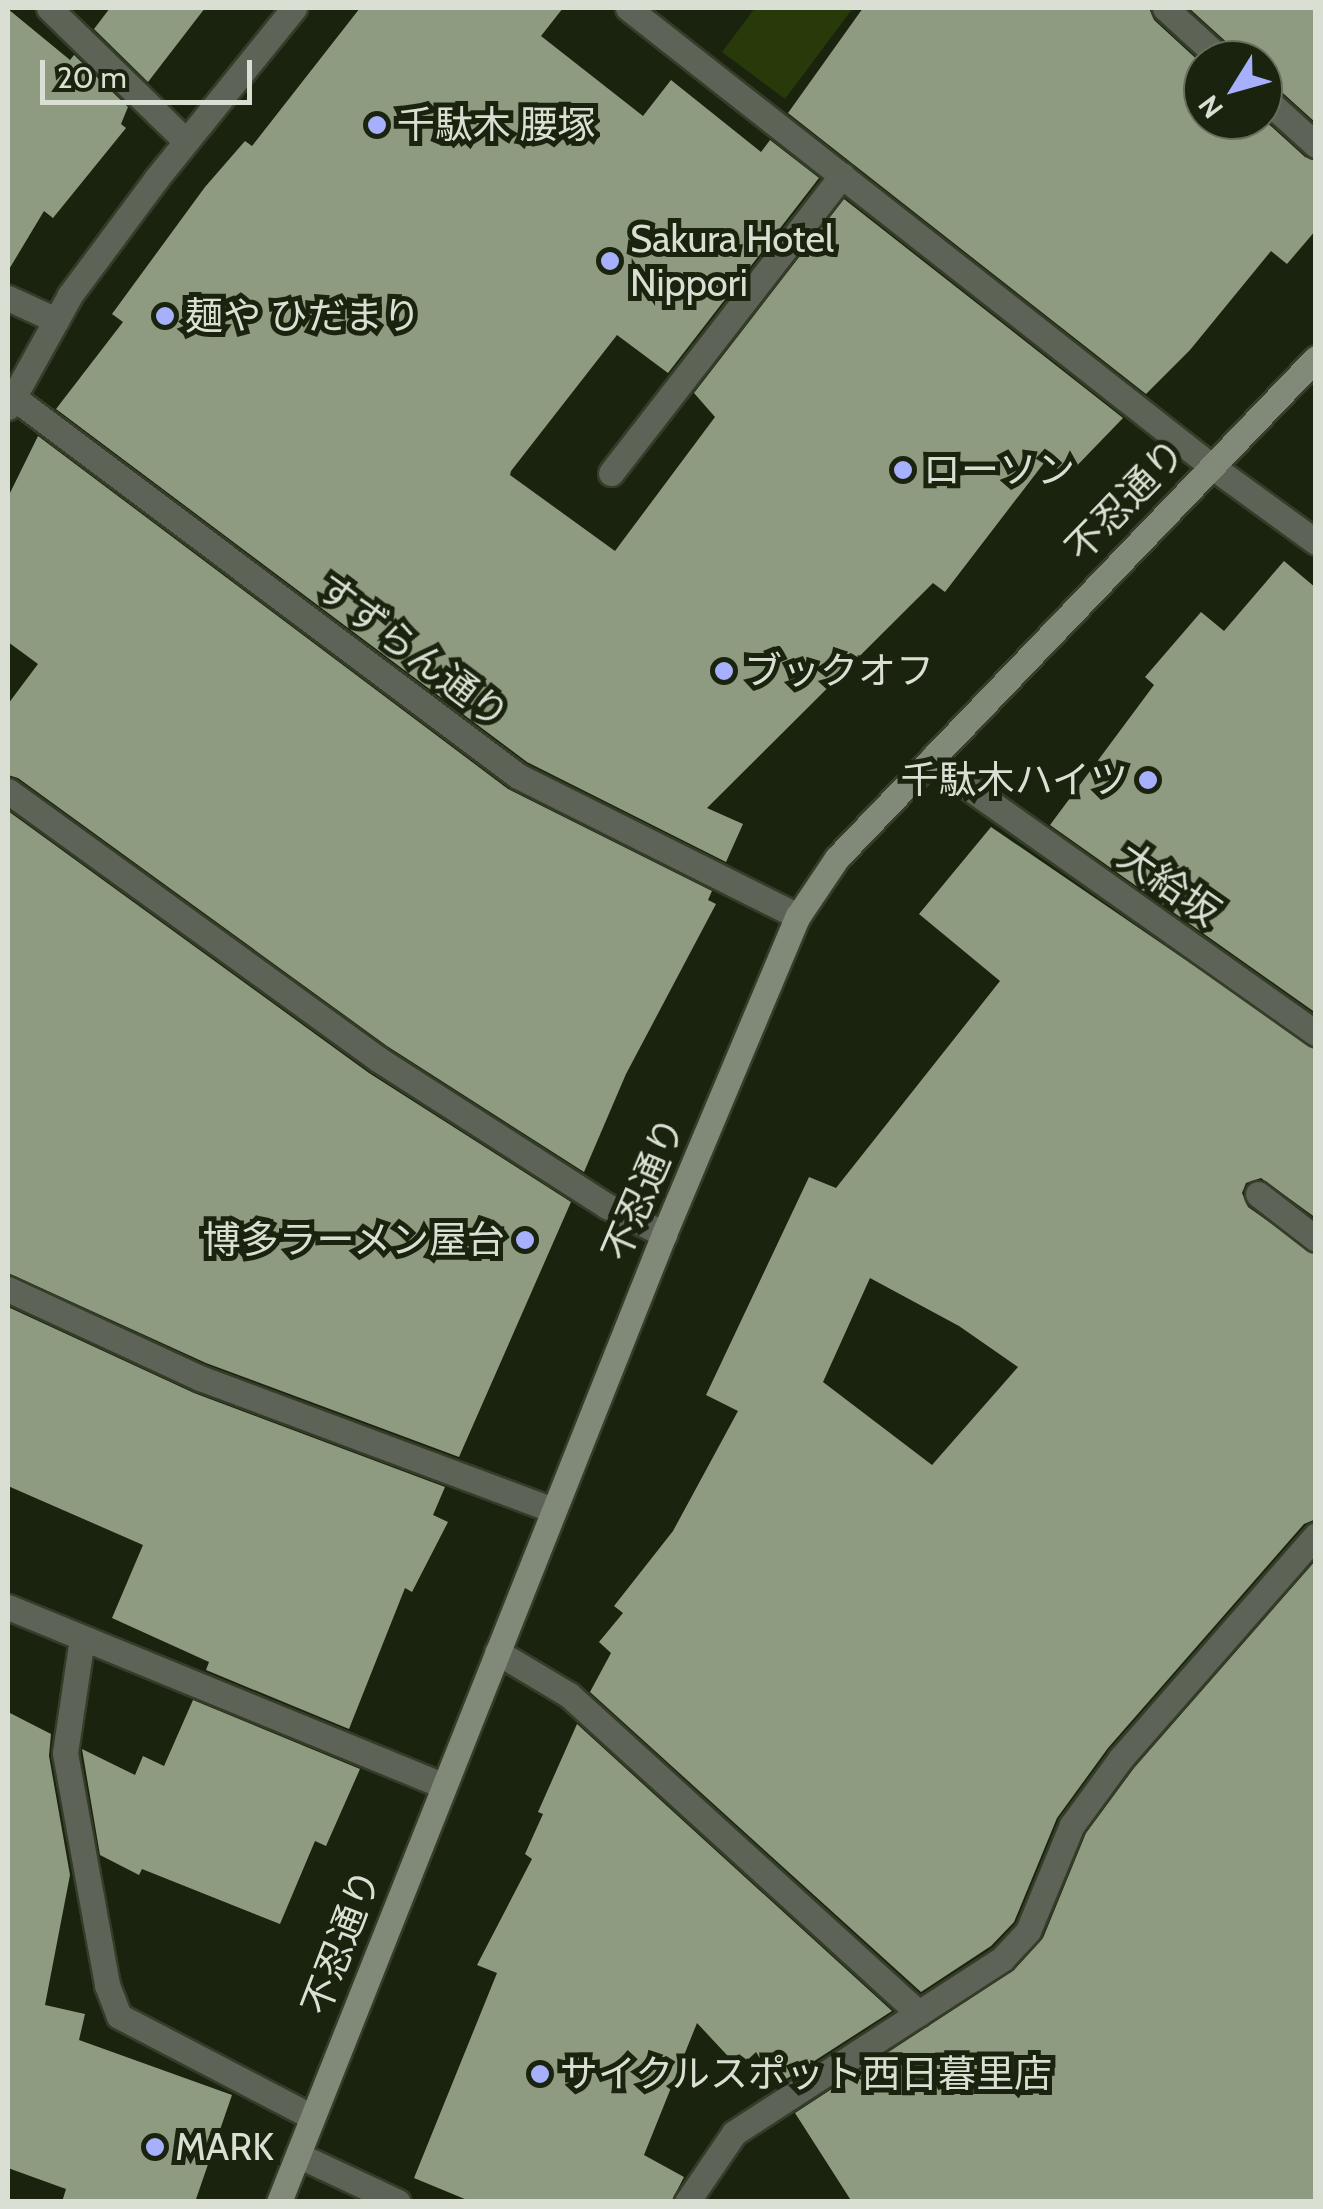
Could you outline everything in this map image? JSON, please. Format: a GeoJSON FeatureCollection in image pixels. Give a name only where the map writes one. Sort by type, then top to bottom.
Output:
{"type":"FeatureCollection","features":[{"type":"Feature","properties":{"kind":"main road","name":"不忍通り"},"geometry":{"type":"LineString","coordinates":[[279,2202],[664,1234],[798,916],[836,858],[1316,358]]}},
{"type":"Feature","properties":{"kind":"street"},"geometry":{"type":"LineString","coordinates":[[49,8],[186,140]]}},
{"type":"Feature","properties":{"kind":"street"},"geometry":{"type":"LineString","coordinates":[[10,402],[56,320],[186,140],[294,8]]}},
{"type":"Feature","properties":{"kind":"street"},"geometry":{"type":"LineString","coordinates":[[628,8],[1210,465],[1316,542]]}},
{"type":"Feature","properties":{"kind":"street"},"geometry":{"type":"LineString","coordinates":[[1165,8],[1200,40]]}},
{"type":"Feature","properties":{"kind":"street"},"geometry":{"type":"LineString","coordinates":[[1283,115],[1316,145]]}},
{"type":"Feature","properties":{"kind":"street"},"geometry":{"type":"LineString","coordinates":[[611,472],[842,176]]}},
{"type":"Feature","properties":{"kind":"street"},"geometry":{"type":"LineString","coordinates":[[8,298],[56,320]]}},
{"type":"Feature","properties":{"kind":"street","name":"すずらん通り"},"geometry":{"type":"LineString","coordinates":[[10,402],[518,776],[798,916]]}},
{"type":"Feature","properties":{"kind":"street","name":"大給坂"},"geometry":{"type":"LineString","coordinates":[[932,757],[960,782],[1316,1033]]}},
{"type":"Feature","properties":{"kind":"street"},"geometry":{"type":"LineString","coordinates":[[8,791],[378,1059],[606,1206],[664,1234]]}},
{"type":"Feature","properties":{"kind":"street"},"geometry":{"type":"LineString","coordinates":[[1258,1194],[1316,1239]]}},
{"type":"Feature","properties":{"kind":"street"},"geometry":{"type":"LineString","coordinates":[[8,1288],[200,1378],[553,1510]]}},
{"type":"Feature","properties":{"kind":"street"},"geometry":{"type":"LineString","coordinates":[[687,2202],[734,2132],[1002,1959],[1028,1931],[1072,1826],[1121,1758],[1316,1535]]}},
{"type":"Feature","properties":{"kind":"street"},"geometry":{"type":"LineString","coordinates":[[8,1607],[443,1785]]}},
{"type":"Feature","properties":{"kind":"street"},"geometry":{"type":"LineString","coordinates":[[82,1638],[65,1754],[107,1985],[118,2016],[312,2117]]}},
{"type":"Feature","properties":{"kind":"street"},"geometry":{"type":"LineString","coordinates":[[497,1652],[569,1695],[920,2014]]}},
{"type":"Feature","properties":{"kind":"street"},"geometry":{"type":"LineString","coordinates":[[298,2154],[398,2202]]}},
{"type":"Feature","properties":{"kind":"green space"},"geometry":{"type":"Polygon","coordinates":[[[755,8],[853,8],[785,99],[722,52],[755,8]]]}},
{"type":"Feature","properties":{"kind":"building"},"geometry":{"type":"Polygon","coordinates":[[[110,8],[205,8],[148,82],[94,29],[110,8]]]}},
{"type":"Feature","properties":{"kind":"building"},"geometry":{"type":"Polygon","coordinates":[[[360,8],[563,8],[541,36],[643,116],[671,80],[761,152],[770,140],[819,178],[668,373],[617,335],[511,471],[510,475],[615,551],[715,417],[694,393],[844,199],[1123,418],[1066,477],[1047,459],[945,592],[933,583],[707,808],[743,824],[726,862],[527,762],[56,409],[123,322],[112,314],[205,187],[245,141],[252,146],[360,8]]]}},
{"type":"Feature","properties":{"kind":"building"},"geometry":{"type":"Polygon","coordinates":[[[863,8],[1149,8],[1154,20],[1183,47],[1183,140],[1283,137],[1305,157],[1316,161],[1316,230],[1287,264],[1271,251],[1190,350],[1146,394],[788,113],[863,8]]]}},
{"type":"Feature","properties":{"kind":"building"},"geometry":{"type":"Polygon","coordinates":[[[1189,8],[1316,8],[1316,123],[1283,93],[1283,40],[1224,40],[1189,8]]]}},
{"type":"Feature","properties":{"kind":"building"},"geometry":{"type":"Polygon","coordinates":[[[8,9],[70,60],[74,55],[128,107],[121,124],[126,128],[53,218],[44,211],[8,271],[8,9]]]}},
{"type":"Feature","properties":{"kind":"building"},"geometry":{"type":"Polygon","coordinates":[[[38,436],[508,789],[712,891],[708,900],[716,904],[626,1074],[584,1172],[387,1046],[18,778],[8,775],[8,704],[38,664],[8,642],[8,497],[38,436]]]}},
{"type":"Feature","properties":{"kind":"building"},"geometry":{"type":"Polygon","coordinates":[[[1284,561],[1316,588],[1316,1013],[1050,825],[1154,685],[1145,677],[1201,612],[1224,631],[1284,561]]]}},
{"type":"Feature","properties":{"kind":"building"},"geometry":{"type":"Polygon","coordinates":[[[8,811],[369,1073],[571,1202],[459,1457],[206,1363],[8,1273],[8,811]]]}},
{"type":"Feature","properties":{"kind":"building"},"geometry":{"type":"Polygon","coordinates":[[[991,827],[1316,1049],[1316,1218],[1261,1178],[1246,1183],[1242,1193],[1248,1207],[1316,1255],[1316,1519],[1304,1524],[1108,1748],[1057,1818],[1014,1922],[991,1946],[921,1992],[590,1692],[611,1653],[599,1642],[623,1613],[614,1606],[673,1531],[738,1411],[706,1395],[809,1177],[836,1188],[1000,981],[919,914],[991,827]],[[870,1278],[823,1382],[932,1465],[1018,1367],[959,1326],[870,1278]]]}},
{"type":"Feature","properties":{"kind":"building"},"geometry":{"type":"Polygon","coordinates":[[[8,1307],[194,1393],[445,1487],[433,1515],[448,1522],[412,1592],[405,1588],[349,1729],[206,1670],[209,1662],[112,1618],[143,1545],[8,1486],[8,1307]]]}},
{"type":"Feature","properties":{"kind":"building"},"geometry":{"type":"Polygon","coordinates":[[[1316,1560],[1316,2202],[852,2202],[795,2113],[1014,1970],[1043,1938],[1086,1833],[1134,1768],[1316,1560]]]}},
{"type":"Feature","properties":{"kind":"building"},"geometry":{"type":"Polygon","coordinates":[[[193,1700],[360,1769],[326,1846],[315,1841],[280,1924],[142,1869],[139,1875],[100,1855],[82,1749],[135,1775],[143,1756],[164,1766],[193,1700]]]}},
{"type":"Feature","properties":{"kind":"building"},"geometry":{"type":"Polygon","coordinates":[[[8,1712],[51,1734],[49,1756],[70,1875],[45,2005],[85,2014],[79,2040],[232,2095],[195,2202],[62,2202],[66,2189],[8,2168],[8,1712]]]}},
{"type":"Feature","properties":{"kind":"building"},"geometry":{"type":"Polygon","coordinates":[[[577,1724],[892,2011],[777,2085],[756,2052],[739,2068],[697,2023],[644,2155],[684,2177],[671,2202],[472,2202],[414,2178],[497,1973],[477,1965],[532,1859],[525,1854],[543,1814],[538,1812],[577,1724]]]}},
{"type":"Feature","properties":{"kind":"place","name":"千駄木 腰塚"},"geometry":{"type":"Point","coordinates":[377,125]}},
{"type":"Feature","properties":{"kind":"place","name":"Sakura Hotel Nippori"},"geometry":{"type":"Point","coordinates":[610,261]}},
{"type":"Feature","properties":{"kind":"place","name":"麺や ひだまり"},"geometry":{"type":"Point","coordinates":[165,316]}},
{"type":"Feature","properties":{"kind":"place","name":"ローソン"},"geometry":{"type":"Point","coordinates":[903,470]}},
{"type":"Feature","properties":{"kind":"place","name":"ブックオフ"},"geometry":{"type":"Point","coordinates":[724,671]}},
{"type":"Feature","properties":{"kind":"place","name":"千駄木ハイツ"},"geometry":{"type":"Point","coordinates":[1148,780]}},
{"type":"Feature","properties":{"kind":"place","name":"博多ラーメン屋台"},"geometry":{"type":"Point","coordinates":[525,1240]}},
{"type":"Feature","properties":{"kind":"place","name":"サイクルスポット西日暮里店"},"geometry":{"type":"Point","coordinates":[540,2074]}},
{"type":"Feature","properties":{"kind":"place","name":"MARK"},"geometry":{"type":"Point","coordinates":[155,2147]}}]}
